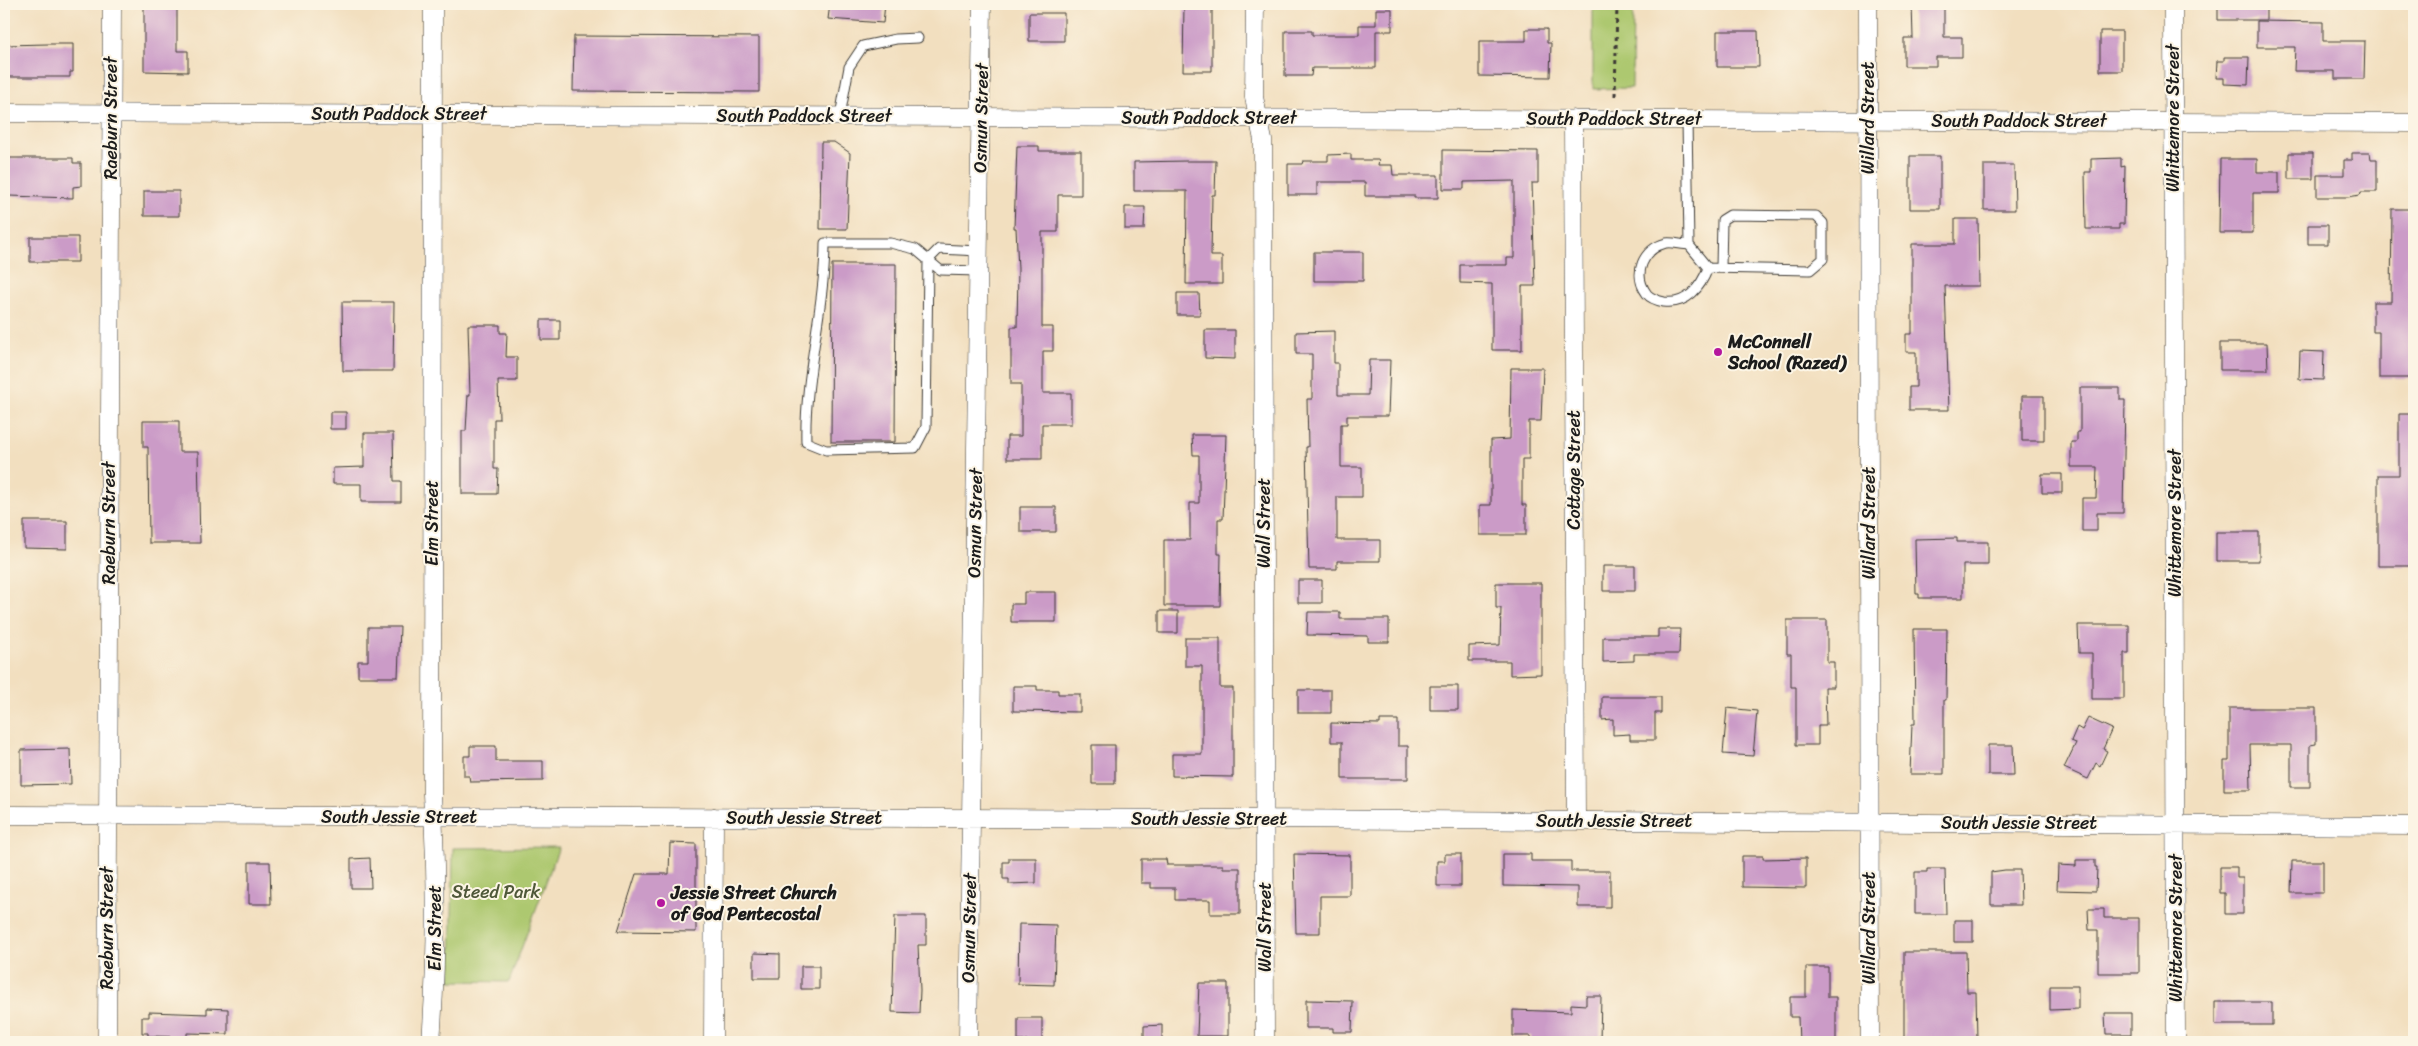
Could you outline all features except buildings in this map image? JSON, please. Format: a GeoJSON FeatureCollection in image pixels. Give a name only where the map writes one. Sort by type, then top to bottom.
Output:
{"type":"FeatureCollection","features":[{"type":"Feature","properties":{"kind":"street","name":"Raeburn Street"},"geometry":{"type":"LineString","coordinates":[[106,1042],[112,4]]}},
{"type":"Feature","properties":{"kind":"street","name":"Elm Street"},"geometry":{"type":"LineString","coordinates":[[431,1042],[435,973],[433,4]]}},
{"type":"Feature","properties":{"kind":"street","name":"Osmun Street"},"geometry":{"type":"LineString","coordinates":[[968,1042],[982,4]]}},
{"type":"Feature","properties":{"kind":"street","name":"Wall Street"},"geometry":{"type":"LineString","coordinates":[[1255,4],[1254,97],[1263,140],[1265,1042]]}},
{"type":"Feature","properties":{"kind":"street","name":"Willard Street"},"geometry":{"type":"LineString","coordinates":[[1868,4],[1870,1042]]}},
{"type":"Feature","properties":{"kind":"street","name":"Whittemore Street"},"geometry":{"type":"LineString","coordinates":[[2173,4],[2176,1042]]}},
{"type":"Feature","properties":{"kind":"street","name":"South Paddock Street"},"geometry":{"type":"LineString","coordinates":[[4,113],[2414,123]]}},
{"type":"Feature","properties":{"kind":"street","name":"Cottage Street"},"geometry":{"type":"LineString","coordinates":[[1573,119],[1576,821]]}},
{"type":"Feature","properties":{"kind":"street","name":"South Jessie Street"},"geometry":{"type":"LineString","coordinates":[[4,815],[1265,819],[2414,826]]}},
{"type":"Feature","properties":{"kind":"street"},"geometry":{"type":"LineString","coordinates":[[713,1042],[714,817]]}},
{"type":"Feature","properties":{"kind":"lane"},"geometry":{"type":"LineString","coordinates":[[840,116],[849,67],[863,46],[896,39],[918,38]]}},
{"type":"Feature","properties":{"kind":"lane"},"geometry":{"type":"LineString","coordinates":[[1688,120],[1689,245],[1708,268]]}},
{"type":"Feature","properties":{"kind":"lane"},"geometry":{"type":"LineString","coordinates":[[1708,268],[1810,270],[1823,259],[1823,223],[1816,216],[1730,215],[1722,220],[1721,268]]}},
{"type":"Feature","properties":{"kind":"lane"},"geometry":{"type":"LineString","coordinates":[[979,251],[939,249],[928,260],[926,427],[915,448],[826,450],[806,442],[805,415],[825,271],[825,242],[890,243],[915,249],[928,260],[940,270],[979,271]]}},
{"type":"Feature","properties":{"kind":"lane"},"geometry":{"type":"LineString","coordinates":[[1689,245],[1668,243],[1650,250],[1642,262],[1640,280],[1648,295],[1660,301],[1674,303],[1686,298],[1703,280],[1708,268]]}},
{"type":"Feature","properties":{"kind":"path"},"geometry":{"type":"LineString","coordinates":[[1615,96],[1616,4]]}},
{"type":"Feature","properties":{"kind":"green space"},"geometry":{"type":"Polygon","coordinates":[[[1593,4],[1633,4],[1632,88],[1593,89],[1593,4]]]}},
{"type":"Feature","properties":{"kind":"green space","name":"Steed Park"},"geometry":{"type":"Polygon","coordinates":[[[559,847],[509,982],[451,981],[453,848],[559,847]]]}},
{"type":"Feature","properties":{"kind":"place","name":"McConnell School (Razed)"},"geometry":{"type":"Point","coordinates":[1718,352]}},
{"type":"Feature","properties":{"kind":"place","name":"Jessie Street Church of God Pentecostal"},"geometry":{"type":"Point","coordinates":[661,903]}}]}
